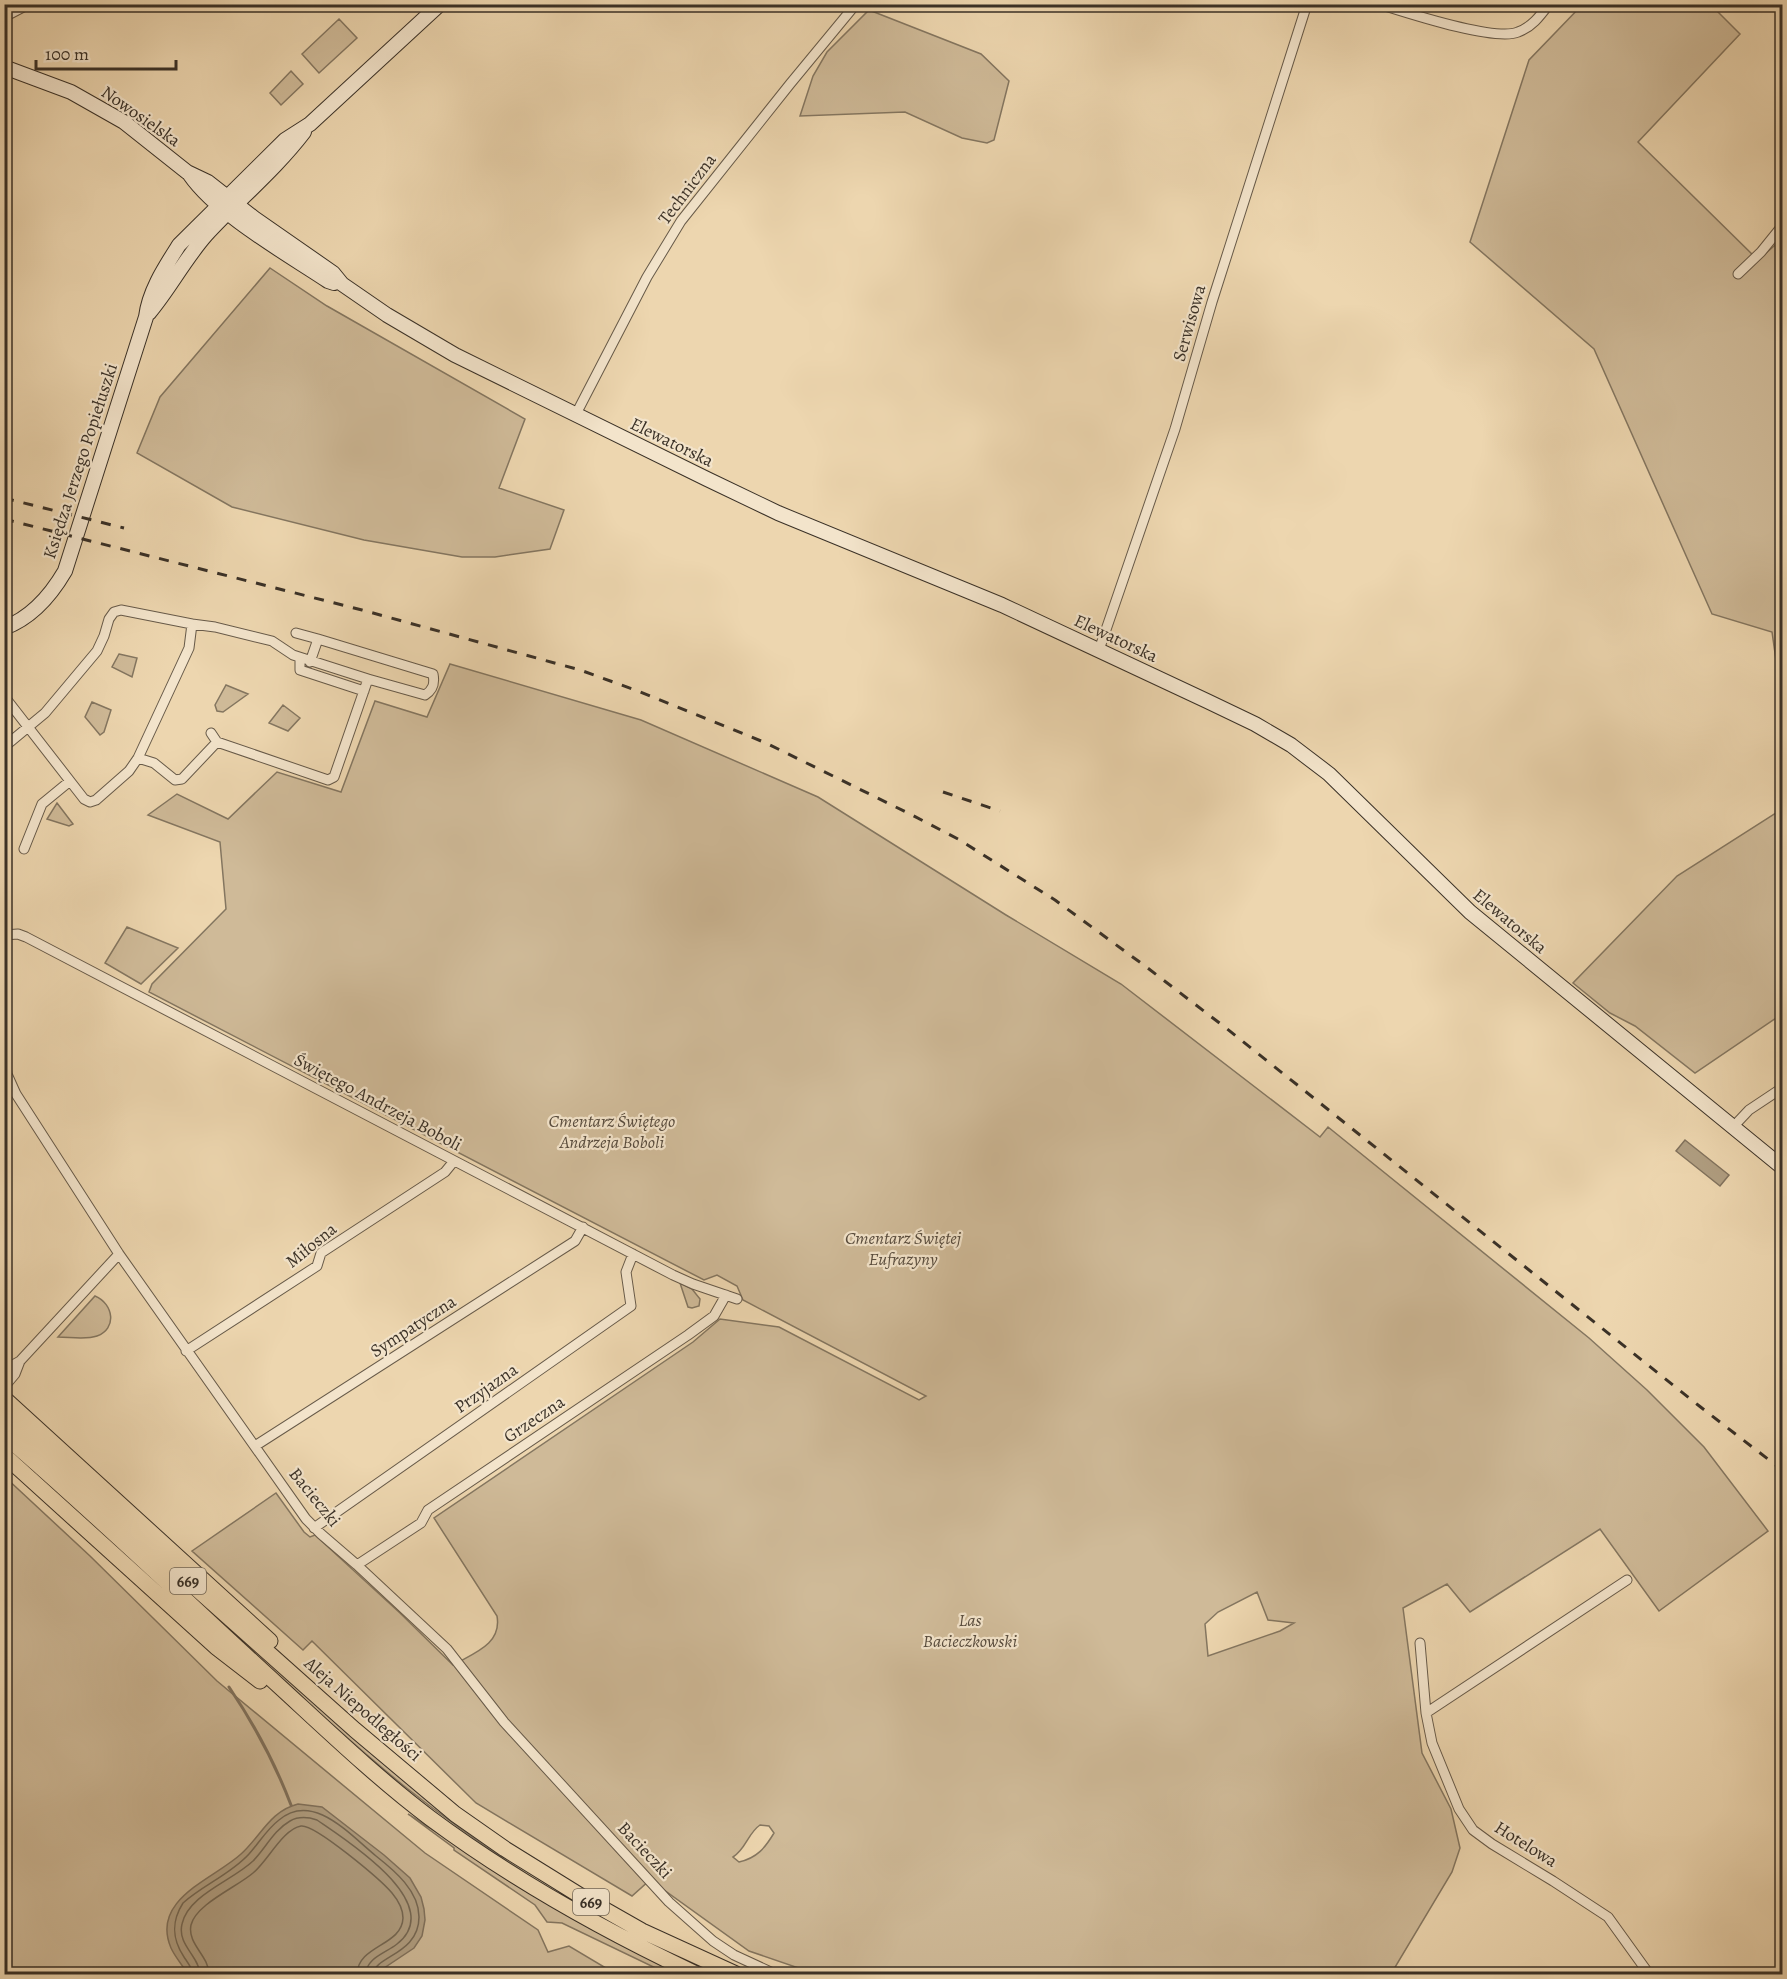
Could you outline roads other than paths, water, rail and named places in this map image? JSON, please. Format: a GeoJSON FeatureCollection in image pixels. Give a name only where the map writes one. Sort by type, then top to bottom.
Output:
{"type":"FeatureCollection","features":[{"type":"Feature","properties":{"kind":"main road","name":"Aleja Niepodległości"},"geometry":{"type":"LineString","coordinates":[[5,1403],[355,1730],[455,1814],[505,1850],[642,1931],[736,1974]]}},
{"type":"Feature","properties":{"kind":"main road","name":"669"},"geometry":{"type":"LineString","coordinates":[[4,1435],[344,1745],[428,1816],[470,1846],[575,1912],[634,1945],[696,1974]]}},
{"type":"Feature","properties":{"kind":"main road"},"geometry":{"type":"LineString","coordinates":[[4,1455],[216,1647],[344,1745]]}},
{"type":"Feature","properties":{"kind":"street"},"geometry":{"type":"LineString","coordinates":[[4,17],[29,4]]}},
{"type":"Feature","properties":{"kind":"street","name":"Księdza Jerzego Popiełuszki"},"geometry":{"type":"LineString","coordinates":[[4,628],[26,616],[39,605],[65,571],[146,317],[163,297],[183,262],[227,205],[285,140],[310,124],[440,4]]}},
{"type":"Feature","properties":{"kind":"street","name":"Techniczna"},"geometry":{"type":"LineString","coordinates":[[576,414],[647,277],[681,221],[856,4]]}},
{"type":"Feature","properties":{"kind":"street","name":"Serwisowa"},"geometry":{"type":"LineString","coordinates":[[1100,650],[1175,429],[1221,272],[1307,4]]}},
{"type":"Feature","properties":{"kind":"street"},"geometry":{"type":"LineString","coordinates":[[1379,4],[1434,21],[1496,34],[1517,33],[1538,20],[1548,4]]}},
{"type":"Feature","properties":{"kind":"street","name":"Nowosielska"},"geometry":{"type":"LineString","coordinates":[[4,67],[85,99],[132,127],[187,171],[208,182],[227,205]]}},
{"type":"Feature","properties":{"kind":"street","name":"Elewatorska"},"geometry":{"type":"LineString","coordinates":[[227,205],[328,281],[342,284],[406,327],[455,355],[755,503],[949,582],[1100,650],[1255,724],[1291,745],[1323,769],[1470,912],[1782,1167]]}},
{"type":"Feature","properties":{"kind":"street"},"geometry":{"type":"LineString","coordinates":[[1738,274],[1761,252],[1782,225]]}},
{"type":"Feature","properties":{"kind":"street"},"geometry":{"type":"LineString","coordinates":[[4,747],[45,713],[97,651],[109,619],[114,612],[121,610],[215,627],[272,641],[310,662],[425,695],[431,692],[435,682],[433,675],[296,633]]}},
{"type":"Feature","properties":{"kind":"street"},"geometry":{"type":"LineString","coordinates":[[4,696],[84,799],[90,802],[96,800],[129,771],[138,758],[189,648],[192,624]]}},
{"type":"Feature","properties":{"kind":"street"},"geometry":{"type":"LineString","coordinates":[[310,662],[318,639]]}},
{"type":"Feature","properties":{"kind":"street"},"geometry":{"type":"LineString","coordinates":[[300,658],[300,670],[364,691]]}},
{"type":"Feature","properties":{"kind":"street"},"geometry":{"type":"LineString","coordinates":[[211,733],[217,742],[328,780],[334,777],[368,679]]}},
{"type":"Feature","properties":{"kind":"street"},"geometry":{"type":"LineString","coordinates":[[138,758],[154,763],[176,780],[182,779],[217,742]]}},
{"type":"Feature","properties":{"kind":"street"},"geometry":{"type":"LineString","coordinates":[[24,849],[42,804],[70,781]]}},
{"type":"Feature","properties":{"kind":"street","name":"Świętego Andrzeja Boboli"},"geometry":{"type":"LineString","coordinates":[[4,935],[18,934],[26,937],[633,1254],[693,1284],[737,1299]]}},
{"type":"Feature","properties":{"kind":"street","name":"Bacieczki"},"geometry":{"type":"LineString","coordinates":[[4,1047],[7,1074],[16,1094],[119,1254],[314,1528],[447,1649],[504,1722],[669,1902],[705,1934],[734,1954],[775,1974]]}},
{"type":"Feature","properties":{"kind":"street"},"geometry":{"type":"LineString","coordinates":[[1733,1127],[1749,1110],[1782,1088]]}},
{"type":"Feature","properties":{"kind":"street","name":"Miłosna"},"geometry":{"type":"LineString","coordinates":[[186,1351],[317,1266],[321,1253],[445,1172],[454,1161]]}},
{"type":"Feature","properties":{"kind":"street","name":"Sympatyczna"},"geometry":{"type":"LineString","coordinates":[[255,1446],[575,1241],[583,1227]]}},
{"type":"Feature","properties":{"kind":"street"},"geometry":{"type":"LineString","coordinates":[[4,1370],[20,1361],[119,1254]]}},
{"type":"Feature","properties":{"kind":"street","name":"Przyjazna"},"geometry":{"type":"LineString","coordinates":[[314,1528],[631,1306],[626,1272],[633,1254]]}},
{"type":"Feature","properties":{"kind":"street","name":"Grzeczna"},"geometry":{"type":"LineString","coordinates":[[357,1565],[421,1523],[428,1510],[714,1316],[726,1295]]}},
{"type":"Feature","properties":{"kind":"street"},"geometry":{"type":"LineString","coordinates":[[5,1403],[20,1361]]}},
{"type":"Feature","properties":{"kind":"street"},"geometry":{"type":"LineString","coordinates":[[1426,1713],[1627,1580]]}},
{"type":"Feature","properties":{"kind":"street","name":"Hotelowa"},"geometry":{"type":"LineString","coordinates":[[1420,1643],[1426,1713],[1432,1743],[1459,1809],[1473,1830],[1608,1917],[1649,1974]]}},
{"type":"Feature","properties":{"kind":"water"},"geometry":{"type":"Polygon","coordinates":[[[1685,1140],[1729,1175],[1720,1186],[1676,1151],[1685,1140]]]}},
{"type":"Feature","properties":{"kind":"water"},"geometry":{"type":"Polygon","coordinates":[[[298,1804],[322,1807],[410,1878],[421,1897],[424,1909],[425,1920],[422,1936],[414,1948],[375,1974],[188,1974],[171,1948],[167,1931],[169,1916],[177,1903],[201,1882],[241,1854],[280,1812],[298,1804]]]}},
{"type":"Feature","properties":{"kind":"waterway"},"geometry":{"type":"LineString","coordinates":[[229,1687],[263,1744],[291,1805]]}},
{"type":"Feature","properties":{"kind":"railway"},"geometry":{"type":"LineString","coordinates":[[4,498],[124,528]]}},
{"type":"Feature","properties":{"kind":"railway"},"geometry":{"type":"LineString","coordinates":[[4,519],[362,610],[580,670],[766,743],[958,839],[1055,900],[1226,1028],[1782,1470]]}},
{"type":"Feature","properties":{"kind":"railway"},"geometry":{"type":"LineString","coordinates":[[943,792],[1000,811]]}},
{"type":"Feature","properties":{"kind":"park label","name":"Cmentarz Świętego Andrzeja Boboli"},"geometry":{"type":"Point","coordinates":[612,1131]}},
{"type":"Feature","properties":{"kind":"park label","name":"Cmentarz Świętej Eufrazyny"},"geometry":{"type":"Point","coordinates":[903,1248]}},
{"type":"Feature","properties":{"kind":"park label","name":"Las Bacieczkowski"},"geometry":{"type":"Point","coordinates":[970,1630]}}]}
